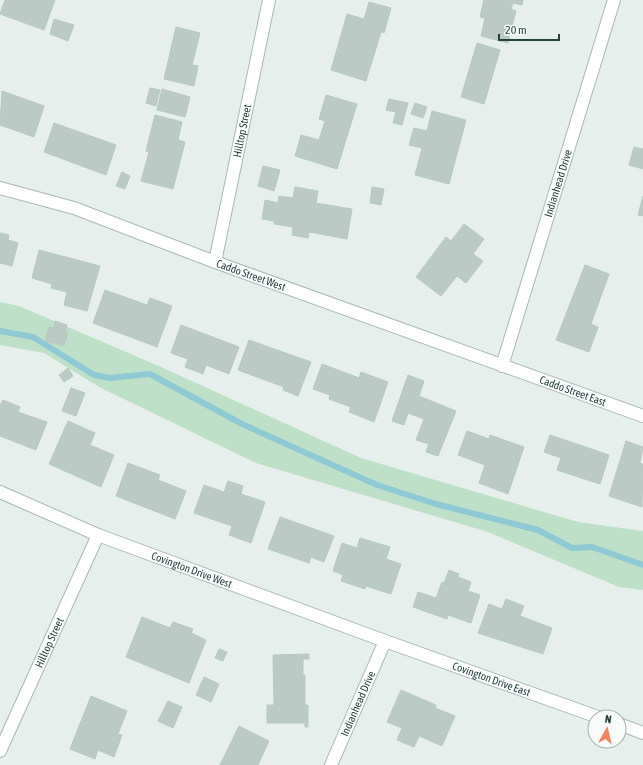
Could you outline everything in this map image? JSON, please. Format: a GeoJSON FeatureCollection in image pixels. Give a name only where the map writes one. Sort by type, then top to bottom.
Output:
{"type":"FeatureCollection","features":[{"type":"Feature","properties":{"kind":"street","name":"Hilltop Street"},"geometry":{"type":"LineString","coordinates":[[215,262],[269,0]]}},
{"type":"Feature","properties":{"kind":"street","name":"Indianhead Drive"},"geometry":{"type":"LineString","coordinates":[[502,366],[614,0]]}},
{"type":"Feature","properties":{"kind":"street","name":"Caddo Street West"},"geometry":{"type":"LineString","coordinates":[[0,188],[74,208],[215,262],[502,366]]}},
{"type":"Feature","properties":{"kind":"street","name":"Caddo Street East"},"geometry":{"type":"LineString","coordinates":[[502,366],[643,416]]}},
{"type":"Feature","properties":{"kind":"street","name":"Covington Drive West"},"geometry":{"type":"LineString","coordinates":[[0,492],[98,535],[385,641]]}},
{"type":"Feature","properties":{"kind":"street","name":"Hilltop Street"},"geometry":{"type":"LineString","coordinates":[[0,751],[98,535]]}},
{"type":"Feature","properties":{"kind":"street","name":"Indianhead Drive"},"geometry":{"type":"LineString","coordinates":[[331,765],[385,641]]}},
{"type":"Feature","properties":{"kind":"street","name":"Covington Drive East"},"geometry":{"type":"LineString","coordinates":[[385,641],[587,713]]}},
{"type":"Feature","properties":{"kind":"street"},"geometry":{"type":"LineString","coordinates":[[627,727],[643,733]]}},
{"type":"Feature","properties":{"kind":"green space"},"geometry":{"type":"Polygon","coordinates":[[[0,302],[19,306],[161,367],[361,458],[578,522],[643,531],[643,590],[619,587],[488,532],[256,463],[99,387],[44,353],[0,345],[0,302]]]}},
{"type":"Feature","properties":{"kind":"building"},"geometry":{"type":"Polygon","coordinates":[[[5,0],[55,0],[44,30],[0,14],[5,0]]]}},
{"type":"Feature","properties":{"kind":"building"},"geometry":{"type":"Polygon","coordinates":[[[484,0],[523,0],[522,5],[513,3],[511,9],[516,11],[508,43],[481,36],[485,18],[480,17],[484,0]]]}},
{"type":"Feature","properties":{"kind":"building"},"geometry":{"type":"Polygon","coordinates":[[[369,2],[391,8],[384,33],[381,32],[366,81],[331,70],[347,14],[364,19],[369,2]]]}},
{"type":"Feature","properties":{"kind":"building"},"geometry":{"type":"Polygon","coordinates":[[[54,19],[74,25],[68,41],[50,34],[54,19]]]}},
{"type":"Feature","properties":{"kind":"building"},"geometry":{"type":"Polygon","coordinates":[[[176,27],[200,33],[192,65],[198,66],[194,86],[164,79],[176,27]]]}},
{"type":"Feature","properties":{"kind":"building"},"geometry":{"type":"Polygon","coordinates":[[[477,43],[500,50],[484,104],[461,97],[477,43]]]}},
{"type":"Feature","properties":{"kind":"building"},"geometry":{"type":"Polygon","coordinates":[[[150,88],[160,90],[156,106],[146,103],[150,88]]]}},
{"type":"Feature","properties":{"kind":"building"},"geometry":{"type":"Polygon","coordinates":[[[162,89],[190,97],[185,117],[157,110],[162,89]]]}},
{"type":"Feature","properties":{"kind":"building"},"geometry":{"type":"Polygon","coordinates":[[[2,91],[44,106],[34,137],[0,125],[2,91]]]}},
{"type":"Feature","properties":{"kind":"building"},"geometry":{"type":"Polygon","coordinates":[[[326,95],[357,104],[337,169],[295,156],[301,135],[319,140],[325,121],[319,119],[326,95]]]}},
{"type":"Feature","properties":{"kind":"building"},"geometry":{"type":"Polygon","coordinates":[[[389,99],[408,103],[402,125],[393,123],[396,112],[386,110],[389,99]]]}},
{"type":"Feature","properties":{"kind":"building"},"geometry":{"type":"Polygon","coordinates":[[[415,103],[427,107],[423,118],[411,114],[415,103]]]}},
{"type":"Feature","properties":{"kind":"building"},"geometry":{"type":"Polygon","coordinates":[[[432,111],[466,120],[449,184],[415,175],[422,148],[409,145],[414,128],[427,131],[432,111]]]}},
{"type":"Feature","properties":{"kind":"building"},"geometry":{"type":"Polygon","coordinates":[[[155,115],[182,122],[178,140],[185,142],[173,189],[141,181],[149,152],[146,151],[155,115]]]}},
{"type":"Feature","properties":{"kind":"building"},"geometry":{"type":"Polygon","coordinates":[[[54,123],[116,145],[106,175],[44,152],[54,123]]]}},
{"type":"Feature","properties":{"kind":"building"},"geometry":{"type":"Polygon","coordinates":[[[634,147],[643,149],[643,169],[629,165],[634,147]]]}},
{"type":"Feature","properties":{"kind":"building"},"geometry":{"type":"Polygon","coordinates":[[[263,166],[280,170],[274,191],[258,186],[263,166]]]}},
{"type":"Feature","properties":{"kind":"building"},"geometry":{"type":"Polygon","coordinates":[[[122,172],[130,176],[125,189],[116,186],[122,172]]]}},
{"type":"Feature","properties":{"kind":"building"},"geometry":{"type":"Polygon","coordinates":[[[295,187],[318,191],[316,203],[352,209],[347,239],[309,232],[308,238],[292,235],[293,227],[274,224],[274,221],[262,219],[265,200],[278,203],[279,196],[293,198],[295,187]]]}},
{"type":"Feature","properties":{"kind":"building"},"geometry":{"type":"Polygon","coordinates":[[[372,187],[384,189],[381,205],[370,203],[372,187]]]}},
{"type":"Feature","properties":{"kind":"building"},"geometry":{"type":"Polygon","coordinates":[[[643,196],[643,216],[638,215],[643,196]]]}},
{"type":"Feature","properties":{"kind":"building"},"geometry":{"type":"Polygon","coordinates":[[[464,224],[484,239],[473,254],[483,261],[466,283],[457,276],[441,296],[416,277],[446,237],[451,241],[464,224]]]}},
{"type":"Feature","properties":{"kind":"building"},"geometry":{"type":"Polygon","coordinates":[[[0,233],[9,235],[8,240],[18,243],[12,266],[0,263],[0,233]]]}},
{"type":"Feature","properties":{"kind":"building"},"geometry":{"type":"Polygon","coordinates":[[[39,250],[100,266],[87,311],[64,305],[67,292],[51,288],[52,284],[32,278],[39,250]]]}},
{"type":"Feature","properties":{"kind":"building"},"geometry":{"type":"Polygon","coordinates":[[[585,265],[609,274],[591,324],[598,327],[589,352],[556,340],[585,265]]]}},
{"type":"Feature","properties":{"kind":"building"},"geometry":{"type":"Polygon","coordinates":[[[105,290],[147,305],[150,298],[172,306],[157,347],[93,323],[105,290]]]}},
{"type":"Feature","properties":{"kind":"building"},"geometry":{"type":"Polygon","coordinates":[[[55,321],[67,325],[65,332],[68,332],[64,346],[45,341],[49,327],[53,328],[55,321]]]}},
{"type":"Feature","properties":{"kind":"building"},"geometry":{"type":"Polygon","coordinates":[[[181,325],[239,347],[229,374],[206,365],[203,374],[185,367],[188,359],[171,353],[181,325]]]}},
{"type":"Feature","properties":{"kind":"building"},"geometry":{"type":"Polygon","coordinates":[[[249,340],[311,362],[298,396],[283,390],[284,387],[238,370],[249,340]]]}},
{"type":"Feature","properties":{"kind":"building"},"geometry":{"type":"Polygon","coordinates":[[[322,364],[359,378],[361,372],[388,382],[374,422],[349,412],[351,407],[329,399],[330,395],[313,389],[322,364]]]}},
{"type":"Feature","properties":{"kind":"building"},"geometry":{"type":"Polygon","coordinates":[[[68,368],[73,376],[64,382],[59,375],[68,368]]]}},
{"type":"Feature","properties":{"kind":"building"},"geometry":{"type":"Polygon","coordinates":[[[408,375],[424,381],[419,396],[456,411],[438,456],[426,452],[429,444],[416,440],[424,419],[408,413],[404,425],[392,421],[408,375]]]}},
{"type":"Feature","properties":{"kind":"building"},"geometry":{"type":"Polygon","coordinates":[[[71,388],[85,393],[76,416],[62,411],[71,388]]]}},
{"type":"Feature","properties":{"kind":"building"},"geometry":{"type":"Polygon","coordinates":[[[3,400],[20,407],[18,412],[47,422],[36,450],[0,436],[0,405],[3,400]]]}},
{"type":"Feature","properties":{"kind":"building"},"geometry":{"type":"Polygon","coordinates":[[[68,421],[95,433],[90,445],[114,455],[101,487],[49,464],[68,421]]]}},
{"type":"Feature","properties":{"kind":"building"},"geometry":{"type":"Polygon","coordinates":[[[467,431],[489,439],[490,435],[524,447],[508,494],[479,483],[485,465],[458,455],[467,431]]]}},
{"type":"Feature","properties":{"kind":"building"},"geometry":{"type":"Polygon","coordinates":[[[550,435],[609,455],[600,484],[557,470],[561,458],[544,452],[550,435]]]}},
{"type":"Feature","properties":{"kind":"building"},"geometry":{"type":"Polygon","coordinates":[[[626,441],[643,447],[640,463],[643,464],[642,507],[609,496],[626,441]]]}},
{"type":"Feature","properties":{"kind":"building"},"geometry":{"type":"Polygon","coordinates":[[[128,463],[160,475],[158,480],[186,491],[175,519],[116,496],[128,463]]]}},
{"type":"Feature","properties":{"kind":"building"},"geometry":{"type":"Polygon","coordinates":[[[228,481],[243,486],[241,494],[265,502],[251,543],[229,535],[232,526],[194,513],[204,485],[224,492],[228,481]]]}},
{"type":"Feature","properties":{"kind":"building"},"geometry":{"type":"Polygon","coordinates":[[[280,517],[334,536],[324,562],[311,557],[309,563],[268,549],[280,517]]]}},
{"type":"Feature","properties":{"kind":"building"},"geometry":{"type":"Polygon","coordinates":[[[360,538],[390,547],[386,559],[401,564],[391,594],[366,586],[365,589],[341,581],[343,575],[333,571],[342,543],[357,548],[360,538]]]}},
{"type":"Feature","properties":{"kind":"building"},"geometry":{"type":"Polygon","coordinates":[[[449,570],[459,574],[458,577],[471,582],[468,591],[480,595],[471,623],[448,615],[447,619],[413,607],[418,592],[436,598],[442,582],[444,583],[449,570]]]}},
{"type":"Feature","properties":{"kind":"building"},"geometry":{"type":"Polygon","coordinates":[[[506,599],[524,606],[520,616],[552,628],[543,654],[478,633],[489,604],[502,609],[506,599]]]}},
{"type":"Feature","properties":{"kind":"building"},"geometry":{"type":"Polygon","coordinates":[[[142,617],[170,628],[173,622],[193,629],[191,633],[206,640],[189,683],[126,657],[142,617]]]}},
{"type":"Feature","properties":{"kind":"building"},"geometry":{"type":"Polygon","coordinates":[[[219,649],[227,652],[223,661],[215,658],[219,649]]]}},
{"type":"Feature","properties":{"kind":"building"},"geometry":{"type":"Polygon","coordinates":[[[309,654],[309,659],[303,659],[303,675],[305,675],[305,705],[308,705],[308,727],[305,727],[305,723],[267,723],[267,705],[274,705],[273,655],[309,654]]]}},
{"type":"Feature","properties":{"kind":"building"},"geometry":{"type":"Polygon","coordinates":[[[204,677],[219,684],[211,702],[196,695],[204,677]]]}},
{"type":"Feature","properties":{"kind":"building"},"geometry":{"type":"Polygon","coordinates":[[[401,690],[436,705],[435,708],[455,716],[442,746],[419,736],[414,747],[397,740],[402,728],[387,722],[401,690]]]}},
{"type":"Feature","properties":{"kind":"building"},"geometry":{"type":"Polygon","coordinates":[[[91,696],[127,711],[118,734],[122,735],[114,757],[98,750],[95,759],[70,749],[91,696]]]}},
{"type":"Feature","properties":{"kind":"building"},"geometry":{"type":"Polygon","coordinates":[[[168,701],[182,707],[173,728],[158,721],[168,701]]]}},
{"type":"Feature","properties":{"kind":"building"},"geometry":{"type":"Polygon","coordinates":[[[239,726],[269,741],[258,765],[220,765],[239,726]]]}},
{"type":"Feature","properties":{"kind":"waterway"},"geometry":{"type":"LineString","coordinates":[[0,331],[33,337],[94,375],[110,378],[150,374],[242,424],[377,485],[436,504],[538,530],[572,548],[592,547],[643,565]]}}]}
